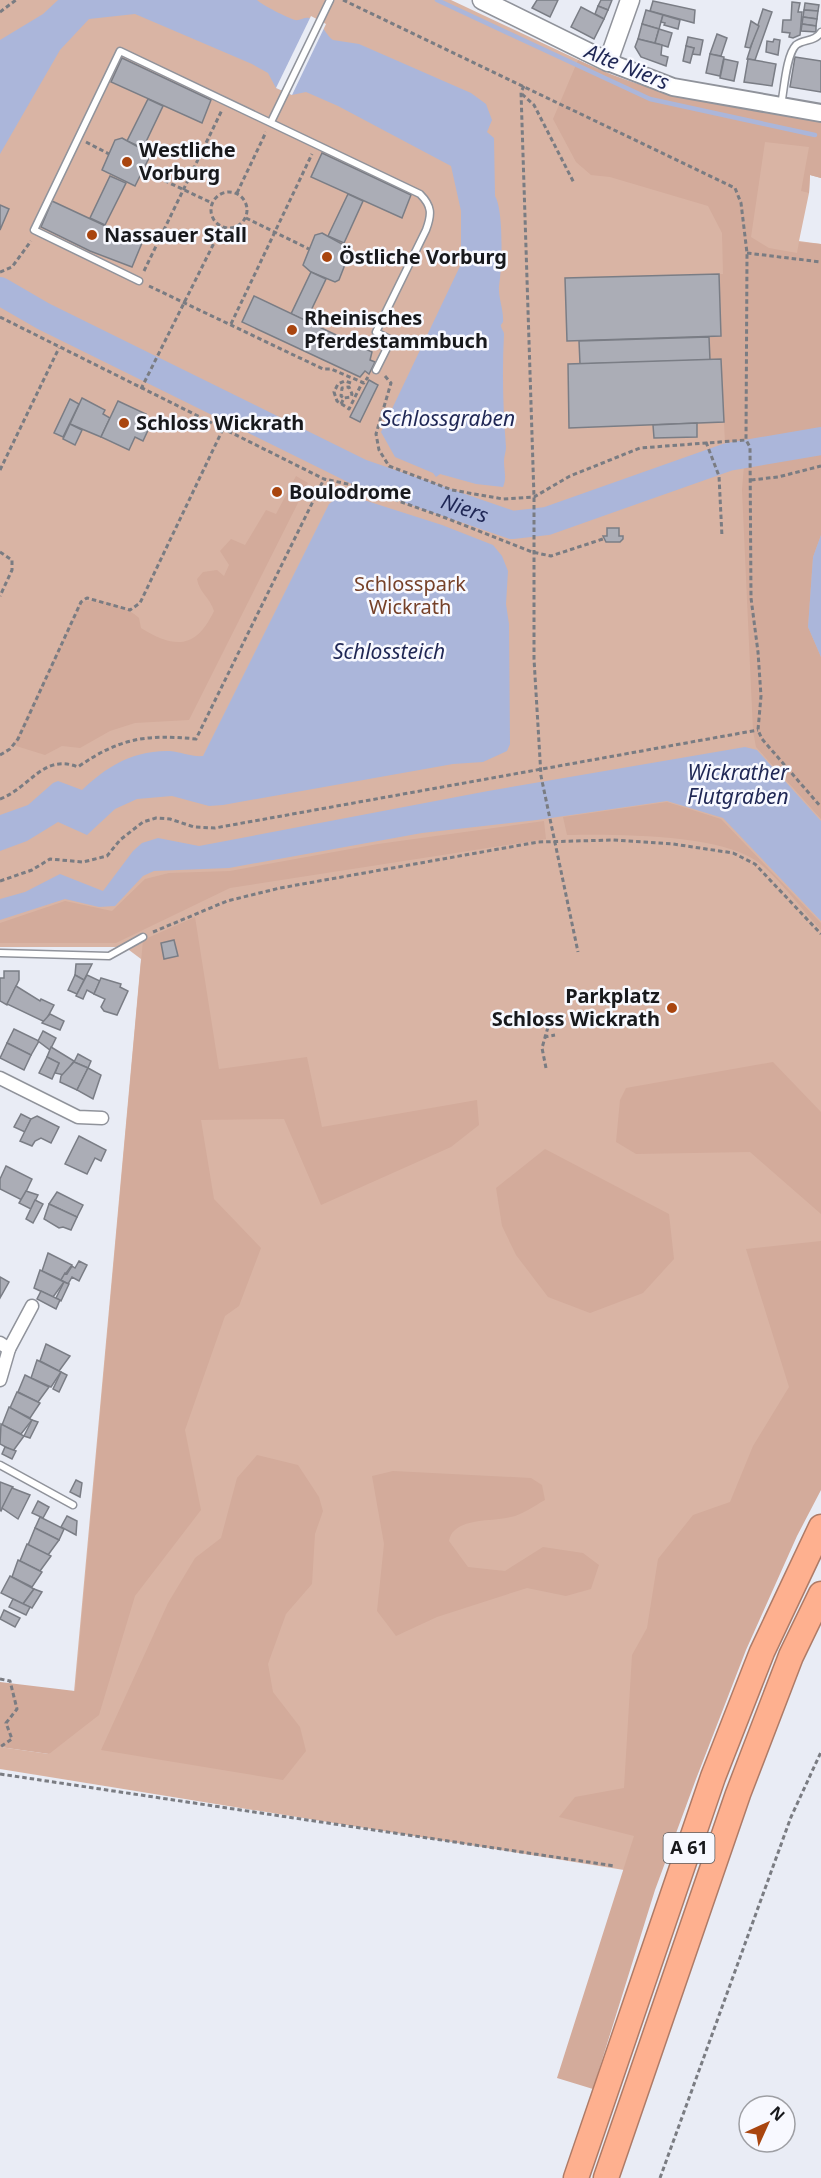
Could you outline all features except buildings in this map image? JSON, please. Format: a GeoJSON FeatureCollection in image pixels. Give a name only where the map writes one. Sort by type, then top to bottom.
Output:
{"type":"FeatureCollection","features":[{"type":"Feature","properties":{"kind":"highway","name":"A 61"},"geometry":{"type":"LineString","coordinates":[[576,2178],[713,1777],[762,1652],[821,1527]]}},
{"type":"Feature","properties":{"kind":"highway","name":"A 61"},"geometry":{"type":"LineString","coordinates":[[606,2178],[738,1794],[791,1656],[821,1594]]}},
{"type":"Feature","properties":{"kind":"main road"},"geometry":{"type":"LineString","coordinates":[[482,0],[608,62],[630,0]]}},
{"type":"Feature","properties":{"kind":"street"},"geometry":{"type":"LineString","coordinates":[[608,62],[673,87],[821,113]]}},
{"type":"Feature","properties":{"kind":"street"},"geometry":{"type":"LineString","coordinates":[[0,1078],[78,1116],[102,1118]]}},
{"type":"Feature","properties":{"kind":"street"},"geometry":{"type":"LineString","coordinates":[[0,1380],[5,1346],[32,1306]]}},
{"type":"Feature","properties":{"kind":"lane"},"geometry":{"type":"LineString","coordinates":[[271,122],[330,0]]}},
{"type":"Feature","properties":{"kind":"lane"},"geometry":{"type":"LineString","coordinates":[[781,106],[790,52],[799,43],[809,41],[821,32]]}},
{"type":"Feature","properties":{"kind":"lane"},"geometry":{"type":"LineString","coordinates":[[139,281],[34,230],[120,51],[420,194],[429,203],[431,215],[426,230],[376,332],[391,340],[376,370]]}},
{"type":"Feature","properties":{"kind":"lane"},"geometry":{"type":"LineString","coordinates":[[0,954],[110,956],[143,937]]}},
{"type":"Feature","properties":{"kind":"lane"},"geometry":{"type":"LineString","coordinates":[[0,1465],[74,1505]]}},
{"type":"Feature","properties":{"kind":"path"},"geometry":{"type":"LineString","coordinates":[[0,12],[16,0]]}},
{"type":"Feature","properties":{"kind":"path"},"geometry":{"type":"LineString","coordinates":[[343,0],[735,189],[741,203],[747,252],[746,440],[750,447],[751,598],[761,696],[758,730],[762,739],[821,807]]}},
{"type":"Feature","properties":{"kind":"path"},"geometry":{"type":"LineString","coordinates":[[524,86],[521,92],[534,497],[532,552],[534,659],[542,776],[557,840],[578,952]]}},
{"type":"Feature","properties":{"kind":"path"},"geometry":{"type":"LineString","coordinates":[[521,92],[534,105],[574,183]]}},
{"type":"Feature","properties":{"kind":"path"},"geometry":{"type":"LineString","coordinates":[[226,101],[139,281],[323,369],[331,369],[351,383],[353,396]]}},
{"type":"Feature","properties":{"kind":"path"},"geometry":{"type":"LineString","coordinates":[[237,193],[271,122]]}},
{"type":"Feature","properties":{"kind":"path"},"geometry":{"type":"LineString","coordinates":[[78,138],[109,154]]}},
{"type":"Feature","properties":{"kind":"path"},"geometry":{"type":"LineString","coordinates":[[231,324],[317,144]]}},
{"type":"Feature","properties":{"kind":"path"},"geometry":{"type":"LineString","coordinates":[[144,171],[212,202]]}},
{"type":"Feature","properties":{"kind":"path"},"geometry":{"type":"LineString","coordinates":[[212,202],[223,192],[237,193],[246,202],[246,218]]}},
{"type":"Feature","properties":{"kind":"path"},"geometry":{"type":"LineString","coordinates":[[212,202],[213,220],[222,227],[233,228],[246,218]]}},
{"type":"Feature","properties":{"kind":"path"},"geometry":{"type":"LineString","coordinates":[[246,218],[309,249]]}},
{"type":"Feature","properties":{"kind":"path"},"geometry":{"type":"LineString","coordinates":[[141,389],[222,227]]}},
{"type":"Feature","properties":{"kind":"path"},"geometry":{"type":"LineString","coordinates":[[0,272],[5,272],[17,261],[28,246],[34,230]]}},
{"type":"Feature","properties":{"kind":"path"},"geometry":{"type":"LineString","coordinates":[[747,252],[821,262]]}},
{"type":"Feature","properties":{"kind":"path"},"geometry":{"type":"LineString","coordinates":[[0,317],[324,479],[357,486],[532,552],[551,556],[603,539]]}},
{"type":"Feature","properties":{"kind":"path"},"geometry":{"type":"LineString","coordinates":[[0,470],[59,348]]}},
{"type":"Feature","properties":{"kind":"path"},"geometry":{"type":"LineString","coordinates":[[362,382],[342,382],[335,387],[335,396],[341,404],[350,409],[353,396],[367,376],[371,379],[376,370],[386,376],[391,384],[376,434],[378,450],[389,466],[452,490],[503,499],[534,497],[570,476],[640,448],[746,440]]}},
{"type":"Feature","properties":{"kind":"path"},"geometry":{"type":"LineString","coordinates":[[344,398],[340,392],[351,383]]}},
{"type":"Feature","properties":{"kind":"path"},"geometry":{"type":"LineString","coordinates":[[344,398],[353,396]]}},
{"type":"Feature","properties":{"kind":"path"},"geometry":{"type":"LineString","coordinates":[[341,404],[344,398]]}},
{"type":"Feature","properties":{"kind":"path"},"geometry":{"type":"LineString","coordinates":[[0,755],[10,749],[18,739],[81,602],[87,598],[94,599],[130,610],[140,603],[223,429]]}},
{"type":"Feature","properties":{"kind":"path"},"geometry":{"type":"LineString","coordinates":[[706,442],[719,476],[722,537]]}},
{"type":"Feature","properties":{"kind":"path"},"geometry":{"type":"LineString","coordinates":[[750,480],[778,477],[821,466]]}},
{"type":"Feature","properties":{"kind":"path"},"geometry":{"type":"LineString","coordinates":[[0,799],[24,786],[50,764],[66,763],[78,767],[112,746],[139,738],[166,736],[196,739],[324,479]]}},
{"type":"Feature","properties":{"kind":"path"},"geometry":{"type":"LineString","coordinates":[[0,552],[12,560],[12,570],[0,596]]}},
{"type":"Feature","properties":{"kind":"path"},"geometry":{"type":"LineString","coordinates":[[0,881],[32,870],[50,859],[83,862],[107,856],[135,828],[156,818],[170,819],[194,827],[214,828],[758,730]]}},
{"type":"Feature","properties":{"kind":"path"},"geometry":{"type":"LineString","coordinates":[[143,937],[227,901],[280,888],[454,855],[557,840],[673,844],[734,854],[755,864],[821,934]]}},
{"type":"Feature","properties":{"kind":"path"},"geometry":{"type":"LineString","coordinates":[[546,1068],[542,1048],[548,1027]]}},
{"type":"Feature","properties":{"kind":"path"},"geometry":{"type":"LineString","coordinates":[[544,1037],[555,1035]]}},
{"type":"Feature","properties":{"kind":"path"},"geometry":{"type":"LineString","coordinates":[[0,1680],[10,1681],[17,1704],[17,1709],[6,1722],[12,1739],[0,1747]]}},
{"type":"Feature","properties":{"kind":"path"},"geometry":{"type":"LineString","coordinates":[[660,2178],[791,1817],[821,1752]]}},
{"type":"Feature","properties":{"kind":"path"},"geometry":{"type":"LineString","coordinates":[[0,1774],[615,1866]]}},
{"type":"Feature","properties":{"kind":"green space","name":"Schlosspark Wickrath"},"geometry":{"type":"Polygon","coordinates":[[[0,0],[451,0],[621,80],[672,96],[821,122],[821,178],[810,175],[809,193],[799,241],[821,244],[821,1478],[664,1823],[624,1870],[0,1769],[0,1747],[49,1754],[74,1692],[141,959],[125,947],[0,947],[0,0]]]}},
{"type":"Feature","properties":{"kind":"shaded area"},"geometry":{"type":"Polygon","coordinates":[[[578,60],[638,84],[668,93],[821,122],[821,178],[810,175],[809,193],[801,191],[809,147],[765,142],[751,237],[769,248],[797,253],[799,242],[821,244],[821,535],[813,557],[808,627],[821,657],[821,819],[756,747],[753,731],[742,490],[746,440],[725,443],[721,360],[710,360],[709,337],[721,336],[719,274],[723,274],[722,233],[708,206],[610,177],[591,175],[576,162],[553,119],[578,60]]]}},
{"type":"Feature","properties":{"kind":"shaded area"},"geometry":{"type":"Polygon","coordinates":[[[296,476],[308,483],[189,720],[135,723],[110,731],[80,748],[62,746],[45,755],[13,745],[81,602],[104,601],[120,606],[139,618],[141,628],[164,640],[184,642],[192,639],[200,633],[214,611],[197,579],[203,572],[217,570],[224,576],[229,565],[220,551],[231,539],[245,545],[266,510],[276,514],[296,476]]]}},
{"type":"Feature","properties":{"kind":"shaded area"},"geometry":{"type":"Polygon","coordinates":[[[667,802],[721,819],[821,923],[821,930],[771,873],[755,860],[738,851],[691,840],[664,837],[567,835],[563,817],[667,802]]]}},
{"type":"Feature","properties":{"kind":"shaded area"},"geometry":{"type":"Polygon","coordinates":[[[544,821],[546,839],[230,888],[116,943],[0,943],[0,923],[65,901],[112,911],[145,879],[169,873],[230,871],[378,844],[544,821]]]}},
{"type":"Feature","properties":{"kind":"shaded area"},"geometry":{"type":"Polygon","coordinates":[[[195,917],[219,1069],[307,1057],[322,1127],[477,1100],[479,1125],[451,1147],[321,1205],[284,1119],[201,1120],[214,1199],[261,1248],[239,1306],[225,1316],[185,1430],[201,1510],[135,1596],[99,1715],[49,1754],[0,1747],[0,1682],[75,1691],[143,940],[195,917]]]}},
{"type":"Feature","properties":{"kind":"shaded area"},"geometry":{"type":"Polygon","coordinates":[[[773,1062],[821,1112],[821,1214],[750,1152],[636,1154],[616,1142],[620,1100],[626,1088],[773,1062]]]}},
{"type":"Feature","properties":{"kind":"shaded area"},"geometry":{"type":"Polygon","coordinates":[[[545,1149],[669,1214],[674,1259],[643,1293],[590,1313],[548,1297],[516,1255],[502,1226],[496,1188],[545,1149]]]}},
{"type":"Feature","properties":{"kind":"shaded area"},"geometry":{"type":"Polygon","coordinates":[[[821,1241],[821,1490],[797,1536],[746,1650],[696,1779],[655,1890],[593,2089],[557,2078],[634,1836],[559,1817],[575,1797],[624,1788],[632,1655],[647,1628],[658,1559],[693,1515],[730,1502],[753,1446],[789,1387],[746,1249],[821,1241]]]}},
{"type":"Feature","properties":{"kind":"shaded area"},"geometry":{"type":"Polygon","coordinates":[[[257,1455],[298,1465],[319,1497],[323,1511],[315,1534],[312,1584],[286,1614],[268,1664],[273,1692],[300,1727],[306,1751],[283,1780],[101,1750],[168,1603],[195,1558],[221,1538],[237,1478],[257,1455]]]}},
{"type":"Feature","properties":{"kind":"shaded area"},"geometry":{"type":"Polygon","coordinates":[[[393,1471],[531,1478],[542,1485],[545,1500],[515,1516],[465,1524],[452,1533],[449,1541],[468,1567],[505,1571],[543,1547],[583,1553],[599,1565],[591,1589],[566,1596],[527,1588],[437,1617],[396,1636],[377,1611],[384,1544],[372,1476],[393,1471]]]}},
{"type":"Feature","properties":{"kind":"water","name":"Schlossgraben"},"geometry":{"type":"Polygon","coordinates":[[[58,0],[257,0],[295,20],[307,18],[313,20],[320,24],[333,40],[359,44],[471,93],[486,104],[492,120],[487,132],[494,138],[495,196],[501,226],[499,290],[503,318],[501,326],[504,334],[503,390],[506,447],[503,487],[476,484],[440,474],[436,477],[433,473],[395,457],[381,432],[461,264],[461,211],[451,166],[338,106],[306,92],[292,95],[276,88],[268,73],[252,64],[135,14],[89,19],[60,50],[0,154],[0,40],[43,14],[58,0]]]}},
{"type":"Feature","properties":{"kind":"water","name":"Schlossteich"},"geometry":{"type":"Polygon","coordinates":[[[337,498],[367,501],[442,525],[493,545],[502,556],[508,571],[506,604],[509,624],[510,744],[507,751],[483,762],[453,764],[223,805],[209,806],[172,796],[137,799],[115,809],[87,835],[58,822],[27,841],[0,851],[0,815],[28,805],[53,783],[58,781],[82,790],[111,767],[145,753],[170,751],[203,756],[329,504],[337,498]]]}},
{"type":"Feature","properties":{"kind":"water"},"geometry":{"type":"Polygon","coordinates":[[[821,535],[821,657],[808,627],[813,557],[821,535]]]}},
{"type":"Feature","properties":{"kind":"water","name":"Wickrather Flutgraben"},"geometry":{"type":"Polygon","coordinates":[[[745,747],[757,750],[821,821],[821,921],[723,818],[667,801],[537,820],[422,833],[229,868],[154,871],[143,876],[115,906],[99,907],[65,899],[0,920],[0,899],[25,892],[60,874],[103,891],[133,851],[142,843],[158,838],[199,846],[488,791],[745,747]]]}},
{"type":"Feature","properties":{"kind":"pier"},"geometry":{"type":"Polygon","coordinates":[[[311,16],[326,24],[292,95],[276,88],[311,16]]]}},
{"type":"Feature","properties":{"kind":"waterway","name":"Alte Niers"},"geometry":{"type":"LineString","coordinates":[[437,0],[650,99],[815,135]]}},
{"type":"Feature","properties":{"kind":"waterway","name":"Niers"},"geometry":{"type":"LineString","coordinates":[[0,291],[43,316],[361,473],[512,525],[547,521],[728,457],[821,441]]}},
{"type":"Feature","properties":{"kind":"place","name":"Westliche Vorburg"},"geometry":{"type":"Point","coordinates":[127,162]}},
{"type":"Feature","properties":{"kind":"place","name":"Nassauer Stall"},"geometry":{"type":"Point","coordinates":[92,235]}},
{"type":"Feature","properties":{"kind":"place","name":"Östliche Vorburg"},"geometry":{"type":"Point","coordinates":[327,257]}},
{"type":"Feature","properties":{"kind":"place","name":"Rheinisches Pferdestammbuch"},"geometry":{"type":"Point","coordinates":[292,330]}},
{"type":"Feature","properties":{"kind":"place","name":"Schloss Wickrath"},"geometry":{"type":"Point","coordinates":[124,423]}},
{"type":"Feature","properties":{"kind":"place","name":"Boulodrome"},"geometry":{"type":"Point","coordinates":[277,492]}},
{"type":"Feature","properties":{"kind":"place","name":"Parkplatz Schloss Wickrath"},"geometry":{"type":"Point","coordinates":[672,1008]}}]}
